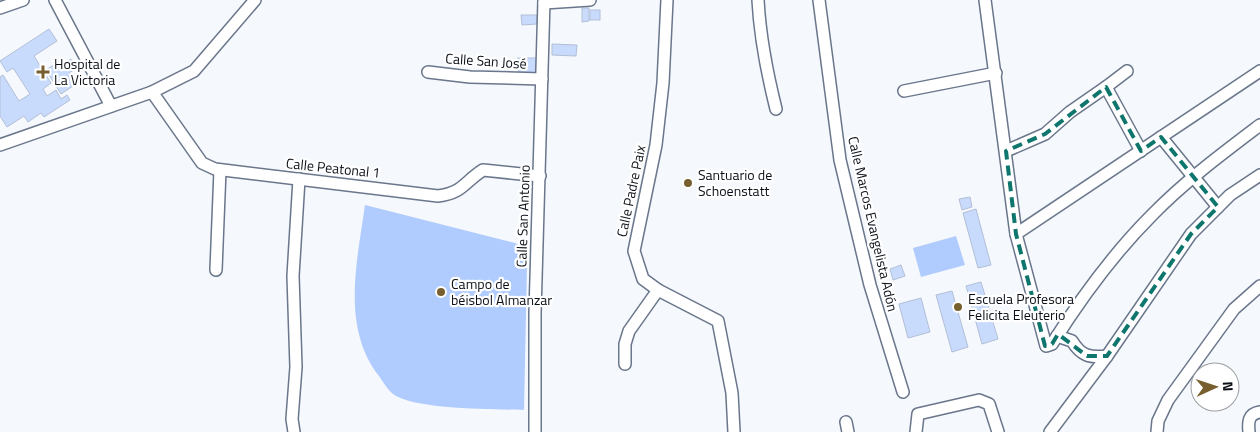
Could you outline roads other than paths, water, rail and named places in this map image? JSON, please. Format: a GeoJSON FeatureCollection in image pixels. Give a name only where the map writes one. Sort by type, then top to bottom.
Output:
{"type":"FeatureCollection","features":[{"type":"Feature","properties":{"kind":"street"},"geometry":{"type":"LineString","coordinates":[[0,8],[23,0]]}},
{"type":"Feature","properties":{"kind":"street"},"geometry":{"type":"LineString","coordinates":[[56,0],[111,106]]}},
{"type":"Feature","properties":{"kind":"street"},"geometry":{"type":"LineString","coordinates":[[544,2],[590,0]]}},
{"type":"Feature","properties":{"kind":"street","name":"Calle Padre Paix"},"geometry":{"type":"LineString","coordinates":[[667,0],[663,83],[656,145],[634,251],[643,279],[658,290],[718,321],[732,393],[734,432]]}},
{"type":"Feature","properties":{"kind":"street"},"geometry":{"type":"LineString","coordinates":[[758,0],[759,27],[776,109]]}},
{"type":"Feature","properties":{"kind":"street","name":"Calle Marcos Evangelista Adón"},"geometry":{"type":"LineString","coordinates":[[819,0],[840,160],[870,285],[903,392]]}},
{"type":"Feature","properties":{"kind":"street"},"geometry":{"type":"LineString","coordinates":[[986,0],[1016,234],[1046,346],[1050,346],[1097,278],[1152,214],[1194,177],[1260,125]]}},
{"type":"Feature","properties":{"kind":"street"},"geometry":{"type":"LineString","coordinates":[[0,145],[152,92],[194,71],[250,2]]}},
{"type":"Feature","properties":{"kind":"street","name":"Calle San Antonio"},"geometry":{"type":"LineString","coordinates":[[535,432],[535,313],[544,2]]}},
{"type":"Feature","properties":{"kind":"street"},"geometry":{"type":"LineString","coordinates":[[1006,150],[1045,134],[1070,112],[1127,71]]}},
{"type":"Feature","properties":{"kind":"street"},"geometry":{"type":"LineString","coordinates":[[1016,234],[1260,71]]}},
{"type":"Feature","properties":{"kind":"street","name":"Calle San José"},"geometry":{"type":"LineString","coordinates":[[428,72],[485,78],[542,79]]}},
{"type":"Feature","properties":{"kind":"street"},"geometry":{"type":"LineString","coordinates":[[904,91],[996,73]]}},
{"type":"Feature","properties":{"kind":"street"},"geometry":{"type":"LineString","coordinates":[[1106,87],[1141,151]]}},
{"type":"Feature","properties":{"kind":"street","name":"Calle Peatonal 1"},"geometry":{"type":"LineString","coordinates":[[152,92],[202,163],[208,168],[438,196],[452,195],[462,189],[483,170],[540,176]]}},
{"type":"Feature","properties":{"kind":"street"},"geometry":{"type":"LineString","coordinates":[[1161,137],[1218,207]]}},
{"type":"Feature","properties":{"kind":"street"},"geometry":{"type":"LineString","coordinates":[[216,270],[220,170]]}},
{"type":"Feature","properties":{"kind":"street"},"geometry":{"type":"LineString","coordinates":[[1050,432],[1107,356],[1191,234],[1230,195],[1260,175]]}},
{"type":"Feature","properties":{"kind":"street"},"geometry":{"type":"LineString","coordinates":[[294,432],[292,419],[296,367],[293,276],[299,179]]}},
{"type":"Feature","properties":{"kind":"street"},"geometry":{"type":"LineString","coordinates":[[1158,432],[1158,421],[1168,400],[1234,309],[1260,286]]}},
{"type":"Feature","properties":{"kind":"street"},"geometry":{"type":"LineString","coordinates":[[625,364],[626,344],[630,331],[658,290]]}},
{"type":"Feature","properties":{"kind":"street"},"geometry":{"type":"LineString","coordinates":[[1057,336],[1072,340],[1077,350],[1087,356],[1107,356]]}},
{"type":"Feature","properties":{"kind":"street"},"geometry":{"type":"LineString","coordinates":[[916,432],[918,414],[979,400],[989,404],[998,432]]}},
{"type":"Feature","properties":{"kind":"street"},"geometry":{"type":"LineString","coordinates":[[1249,432],[1249,419],[1252,415],[1260,412]]}},
{"type":"Feature","properties":{"kind":"place","name":"Hospital de La Victoria"},"geometry":{"type":"Point","coordinates":[43,72]}},
{"type":"Feature","properties":{"kind":"place","name":"Santuario de Schoenstatt"},"geometry":{"type":"Point","coordinates":[688,183]}},
{"type":"Feature","properties":{"kind":"place","name":"Campo de béisbol Almanzar"},"geometry":{"type":"Point","coordinates":[441,292]}},
{"type":"Feature","properties":{"kind":"place","name":"Escuela Profesora Felicita Eleuterio"},"geometry":{"type":"Point","coordinates":[958,307]}}]}
